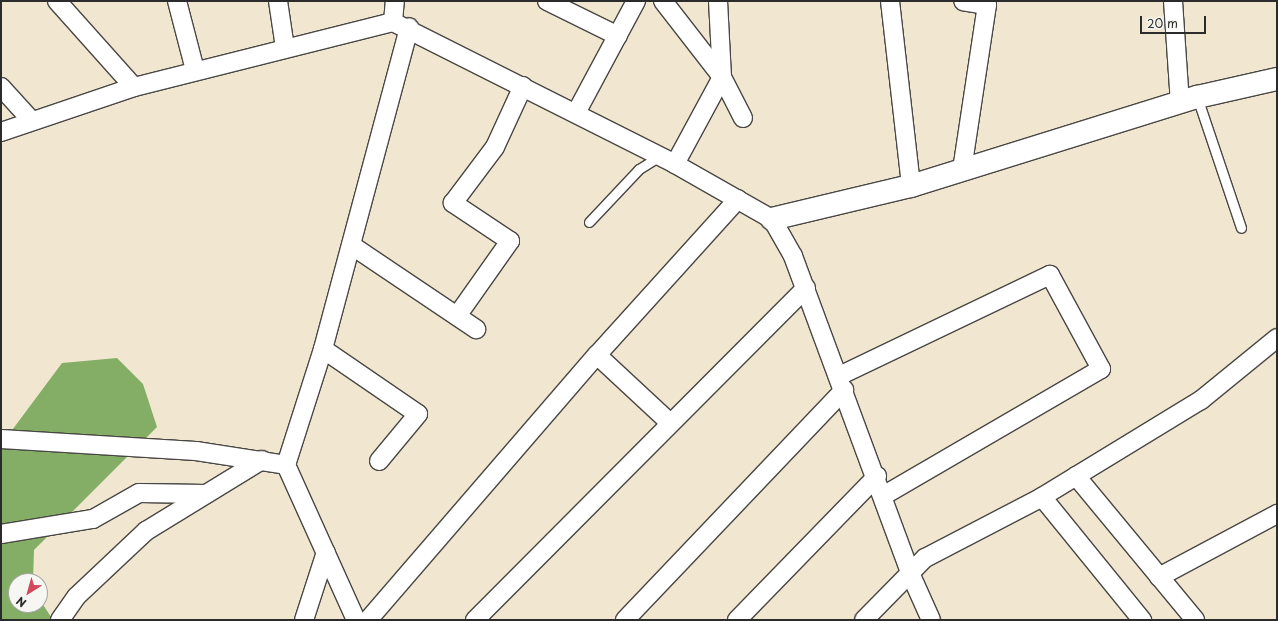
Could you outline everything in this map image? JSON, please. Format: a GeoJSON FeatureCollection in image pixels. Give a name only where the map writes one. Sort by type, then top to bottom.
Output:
{"type":"FeatureCollection","features":[{"type":"Feature","properties":{"kind":"street"},"geometry":{"type":"LineString","coordinates":[[57,1],[134,87]]}},
{"type":"Feature","properties":{"kind":"street"},"geometry":{"type":"LineString","coordinates":[[177,1],[194,70]]}},
{"type":"Feature","properties":{"kind":"street"},"geometry":{"type":"LineString","coordinates":[[278,1],[285,48]]}},
{"type":"Feature","properties":{"kind":"street"},"geometry":{"type":"LineString","coordinates":[[356,620],[286,465],[323,349],[351,245],[401,25],[395,1]]}},
{"type":"Feature","properties":{"kind":"street"},"geometry":{"type":"LineString","coordinates":[[547,1],[618,36]]}},
{"type":"Feature","properties":{"kind":"street"},"geometry":{"type":"LineString","coordinates":[[576,113],[636,1]]}},
{"type":"Feature","properties":{"kind":"street"},"geometry":{"type":"LineString","coordinates":[[663,1],[722,77],[743,118]]}},
{"type":"Feature","properties":{"kind":"street"},"geometry":{"type":"LineString","coordinates":[[668,160],[722,77],[718,1]]}},
{"type":"Feature","properties":{"kind":"street"},"geometry":{"type":"LineString","coordinates":[[890,1],[911,186]]}},
{"type":"Feature","properties":{"kind":"street"},"geometry":{"type":"LineString","coordinates":[[962,170],[987,5],[963,1]]}},
{"type":"Feature","properties":{"kind":"street"},"geometry":{"type":"LineString","coordinates":[[1173,1],[1188,100]]}},
{"type":"Feature","properties":{"kind":"street"},"geometry":{"type":"LineString","coordinates":[[1,132],[31,120],[134,87],[194,70],[285,48],[401,25],[668,160],[772,219],[806,288],[877,476],[910,573],[931,620]]}},
{"type":"Feature","properties":{"kind":"street"},"geometry":{"type":"LineString","coordinates":[[772,219],[911,186],[1188,100],[1277,79]]}},
{"type":"Feature","properties":{"kind":"street"},"geometry":{"type":"LineString","coordinates":[[457,316],[510,241],[453,203],[494,147],[523,86]]}},
{"type":"Feature","properties":{"kind":"street"},"geometry":{"type":"LineString","coordinates":[[1,87],[31,120]]}},
{"type":"Feature","properties":{"kind":"street"},"geometry":{"type":"LineString","coordinates":[[368,620],[597,355],[738,199]]}},
{"type":"Feature","properties":{"kind":"street"},"geometry":{"type":"LineString","coordinates":[[351,245],[476,329]]}},
{"type":"Feature","properties":{"kind":"street"},"geometry":{"type":"LineString","coordinates":[[625,620],[842,383],[1050,275],[1101,369],[883,496]]}},
{"type":"Feature","properties":{"kind":"street"},"geometry":{"type":"LineString","coordinates":[[475,620],[669,422],[806,288]]}},
{"type":"Feature","properties":{"kind":"street"},"geometry":{"type":"LineString","coordinates":[[864,620],[924,558],[1042,497],[1201,400],[1277,338]]}},
{"type":"Feature","properties":{"kind":"street"},"geometry":{"type":"LineString","coordinates":[[323,349],[418,414],[379,461]]}},
{"type":"Feature","properties":{"kind":"street"},"geometry":{"type":"LineString","coordinates":[[597,355],[669,422]]}},
{"type":"Feature","properties":{"kind":"street"},"geometry":{"type":"LineString","coordinates":[[1,439],[196,451],[262,460],[286,465]]}},
{"type":"Feature","properties":{"kind":"street"},"geometry":{"type":"LineString","coordinates":[[60,620],[77,596],[146,531],[262,460]]}},
{"type":"Feature","properties":{"kind":"street"},"geometry":{"type":"LineString","coordinates":[[737,620],[877,476]]}},
{"type":"Feature","properties":{"kind":"street"},"geometry":{"type":"LineString","coordinates":[[1076,476],[1195,620]]}},
{"type":"Feature","properties":{"kind":"street"},"geometry":{"type":"LineString","coordinates":[[1,534],[94,519],[139,493],[206,494]]}},
{"type":"Feature","properties":{"kind":"street"},"geometry":{"type":"LineString","coordinates":[[1042,497],[1142,620]]}},
{"type":"Feature","properties":{"kind":"street"},"geometry":{"type":"LineString","coordinates":[[1159,577],[1277,514]]}},
{"type":"Feature","properties":{"kind":"street"},"geometry":{"type":"LineString","coordinates":[[304,620],[326,552]]}},
{"type":"Feature","properties":{"kind":"lane"},"geometry":{"type":"LineString","coordinates":[[1188,100],[1241,228]]}},
{"type":"Feature","properties":{"kind":"lane"},"geometry":{"type":"LineString","coordinates":[[589,222],[639,169],[668,160]]}},
{"type":"Feature","properties":{"kind":"green space"},"geometry":{"type":"Polygon","coordinates":[[[117,358],[143,384],[157,427],[34,550],[33,573],[8,573],[8,613],[48,612],[53,620],[1,620],[1,445],[62,363],[117,358]]]}}]}
